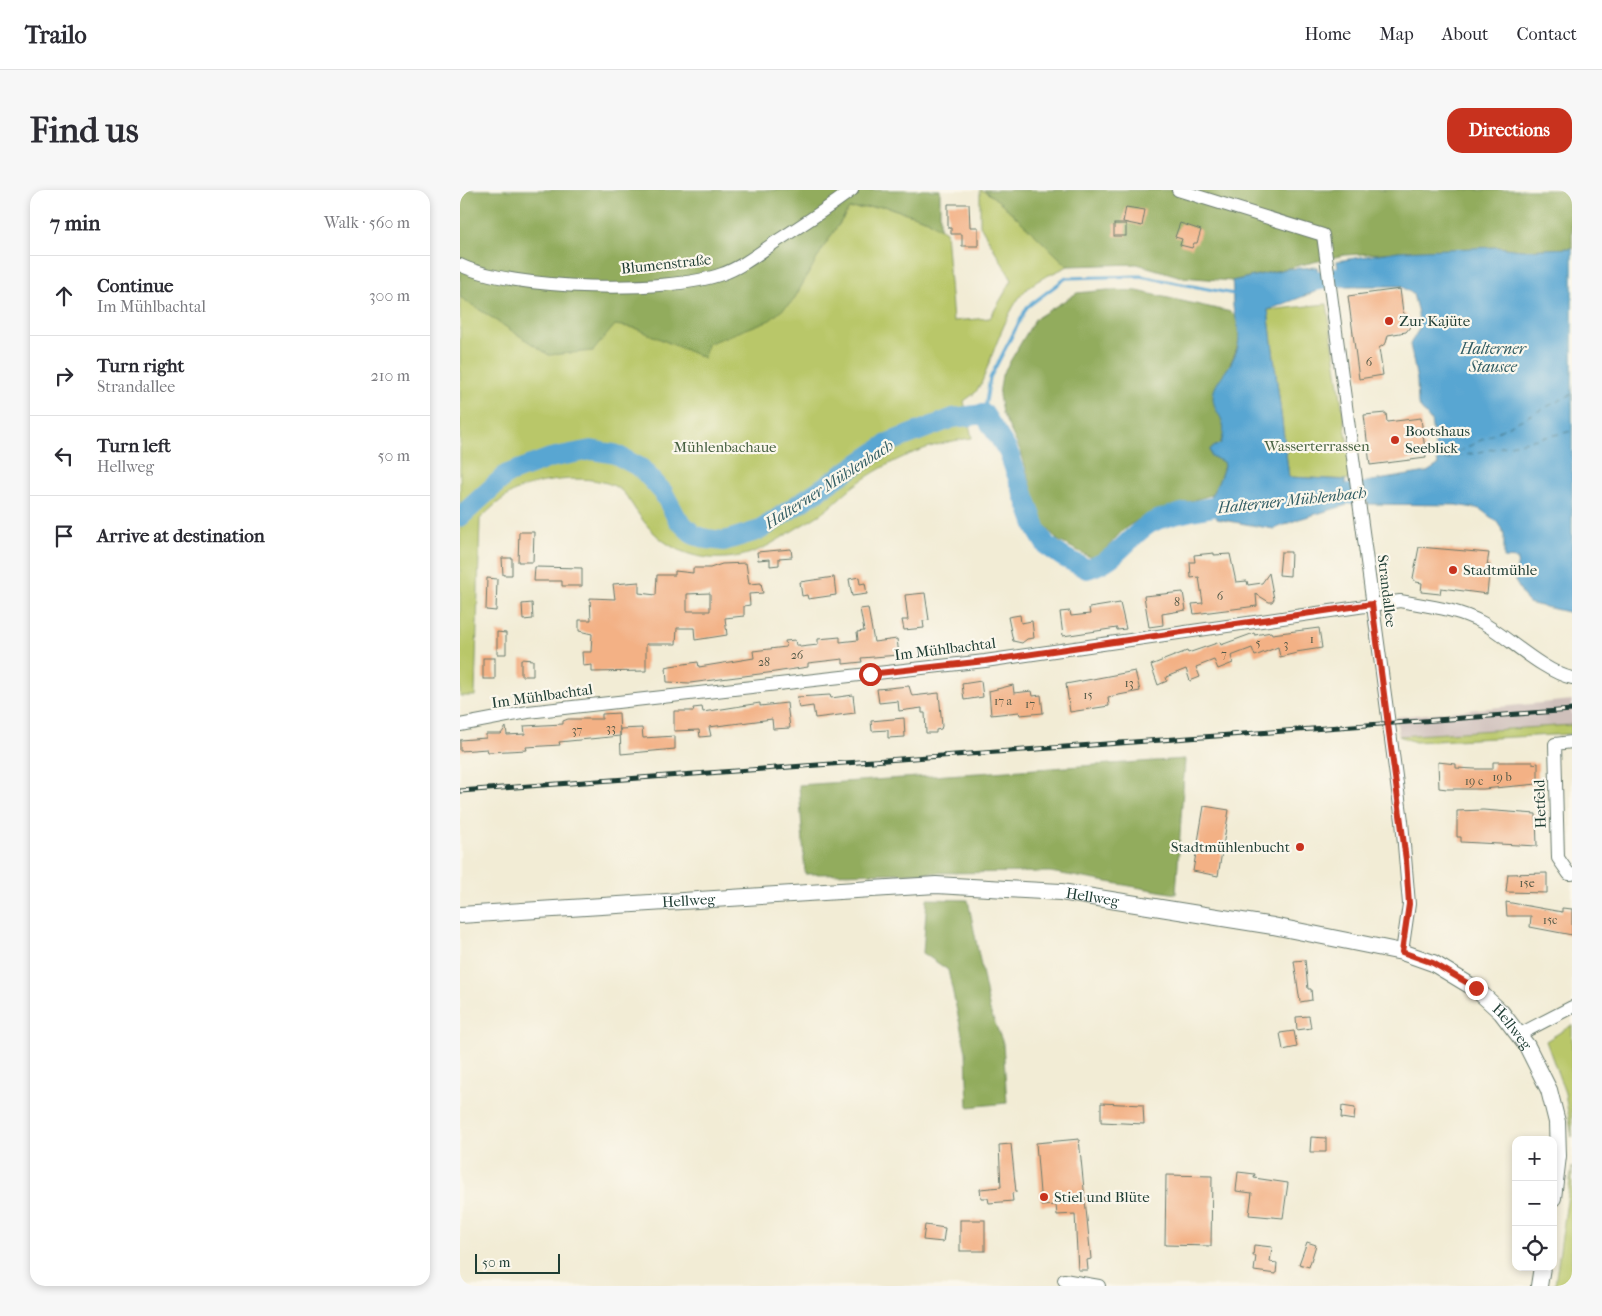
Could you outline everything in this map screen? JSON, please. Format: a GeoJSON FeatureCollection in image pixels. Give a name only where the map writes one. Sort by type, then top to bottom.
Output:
{"type":"FeatureCollection","features":[{"type":"Feature","properties":{"kind":"street","name":"Blumenstraße"},"geometry":{"type":"LineString","coordinates":[[460,265],[489,276],[561,284],[606,286],[702,280],[740,266],[852,190]]}},
{"type":"Feature","properties":{"kind":"street","name":"Strandallee"},"geometry":{"type":"LineString","coordinates":[[1178,190],[1323,235],[1406,860],[1409,904],[1402,952]]}},
{"type":"Feature","properties":{"kind":"street","name":"Im Mühlbachtal"},"geometry":{"type":"LineString","coordinates":[[460,724],[528,712],[985,661],[1400,601],[1466,616],[1497,631],[1552,670],[1572,678]]}},
{"type":"Feature","properties":{"kind":"street","name":"Hetfeld"},"geometry":{"type":"LineString","coordinates":[[1572,742],[1554,744],[1558,858],[1572,874]]}},
{"type":"Feature","properties":{"kind":"street","name":"Hellweg"},"geometry":{"type":"LineString","coordinates":[[460,914],[936,885],[1061,892],[1273,926],[1402,952],[1433,963],[1476,988],[1520,1034],[1549,1090],[1557,1122],[1558,1156],[1555,1181]]}},
{"type":"Feature","properties":{"kind":"street"},"geometry":{"type":"LineString","coordinates":[[1520,1034],[1572,1008]]}},
{"type":"Feature","properties":{"kind":"street"},"geometry":{"type":"LineString","coordinates":[[1539,1286],[1541,1271]]}},
{"type":"Feature","properties":{"kind":"street"},"geometry":{"type":"LineString","coordinates":[[1064,1280],[1099,1286]]}},
{"type":"Feature","properties":{"kind":"shaded area"},"geometry":{"type":"Polygon","coordinates":[[[1572,700],[1572,725],[1399,736],[1396,717],[1572,700]]]}},
{"type":"Feature","properties":{"kind":"green space"},"geometry":{"type":"Polygon","coordinates":[[[460,190],[940,190],[940,229],[928,220],[884,206],[849,209],[823,248],[793,301],[770,320],[707,344],[704,358],[635,328],[615,325],[593,351],[549,355],[460,297],[460,190]]]}},
{"type":"Feature","properties":{"kind":"green space","name":"Mühlenbachaue"},"geometry":{"type":"Polygon","coordinates":[[[980,190],[997,200],[1010,211],[1068,266],[1032,284],[1014,306],[981,384],[975,393],[964,401],[972,438],[925,448],[896,460],[851,488],[823,513],[756,551],[735,557],[710,558],[698,556],[668,544],[659,538],[644,522],[624,493],[608,483],[595,480],[567,479],[538,483],[515,491],[496,504],[480,519],[475,696],[460,696],[460,290],[618,321],[677,346],[838,226],[849,209],[884,206],[928,220],[946,232],[953,321],[990,318],[1012,280],[980,225],[980,190]]]}},
{"type":"Feature","properties":{"kind":"green space"},"geometry":{"type":"Polygon","coordinates":[[[984,190],[1572,190],[1572,248],[1521,250],[1497,247],[1344,255],[1232,281],[1182,277],[1137,264],[1068,266],[1001,203],[984,190]]]}},
{"type":"Feature","properties":{"kind":"green space"},"geometry":{"type":"Polygon","coordinates":[[[1108,290],[1137,291],[1231,312],[1237,318],[1240,332],[1237,348],[1225,375],[1216,407],[1224,427],[1224,433],[1211,456],[1224,462],[1224,466],[1213,492],[1211,495],[1139,519],[1125,529],[1103,552],[1092,558],[1057,540],[1041,520],[1021,452],[1002,413],[999,395],[1002,375],[1035,319],[1077,293],[1108,290]]]}},
{"type":"Feature","properties":{"kind":"green space","name":"Wasserterrassen"},"geometry":{"type":"Polygon","coordinates":[[[1327,304],[1353,480],[1289,477],[1268,310],[1327,304]]]}},
{"type":"Feature","properties":{"kind":"green space"},"geometry":{"type":"Polygon","coordinates":[[[1572,725],[1572,734],[1415,742],[1399,736],[1572,725]]]}},
{"type":"Feature","properties":{"kind":"green space"},"geometry":{"type":"Polygon","coordinates":[[[1185,759],[1176,894],[1050,872],[805,874],[799,785],[1185,759]]]}},
{"type":"Feature","properties":{"kind":"green space"},"geometry":{"type":"Polygon","coordinates":[[[927,899],[968,900],[990,1011],[1003,1043],[1007,1103],[968,1107],[966,1052],[948,970],[923,953],[927,899]]]}},
{"type":"Feature","properties":{"kind":"green space"},"geometry":{"type":"Polygon","coordinates":[[[1572,1025],[1572,1137],[1565,1093],[1546,1041],[1572,1025]]]}},
{"type":"Feature","properties":{"kind":"green space"},"geometry":{"type":"Polygon","coordinates":[[[1572,1167],[1572,1286],[1556,1286],[1572,1167]]]}},
{"type":"Feature","properties":{"kind":"water","name":"Halterner Stausee"},"geometry":{"type":"Polygon","coordinates":[[[1497,247],[1521,250],[1572,248],[1572,613],[1528,603],[1515,581],[1518,559],[1504,558],[1504,533],[1497,522],[1480,509],[1456,505],[1368,504],[1366,482],[1427,472],[1438,465],[1431,421],[1418,405],[1417,380],[1410,344],[1419,329],[1418,313],[1413,294],[1401,286],[1340,286],[1337,261],[1398,251],[1497,247]]]}},
{"type":"Feature","properties":{"kind":"water"},"geometry":{"type":"Polygon","coordinates":[[[1317,267],[1319,285],[1317,286],[1317,291],[1268,310],[1289,477],[1345,480],[1347,505],[1299,519],[1274,529],[1217,519],[1211,495],[1219,481],[1224,466],[1223,462],[1211,456],[1210,449],[1221,443],[1224,428],[1213,396],[1218,381],[1236,353],[1239,337],[1233,307],[1232,281],[1286,269],[1317,267]]]}},
{"type":"Feature","properties":{"kind":"building"},"geometry":{"type":"Polygon","coordinates":[[[948,204],[969,204],[970,227],[978,227],[978,246],[962,246],[962,234],[951,234],[951,228],[948,228],[948,204]]]}},
{"type":"Feature","properties":{"kind":"building"},"geometry":{"type":"Polygon","coordinates":[[[1126,207],[1145,210],[1142,226],[1123,222],[1126,207]]]}},
{"type":"Feature","properties":{"kind":"building"},"geometry":{"type":"Polygon","coordinates":[[[1180,223],[1201,230],[1197,243],[1194,243],[1192,248],[1180,245],[1182,239],[1175,237],[1180,223]]]}},
{"type":"Feature","properties":{"kind":"building"},"geometry":{"type":"Polygon","coordinates":[[[1114,224],[1126,224],[1126,236],[1114,236],[1114,224]]]}},
{"type":"Feature","properties":{"kind":"building"},"geometry":{"type":"Polygon","coordinates":[[[1400,289],[1403,312],[1410,319],[1410,327],[1406,332],[1388,335],[1386,343],[1379,348],[1383,375],[1359,379],[1348,296],[1400,289]]]}},
{"type":"Feature","properties":{"kind":"building","name":"Bootshaus Seeblick"},"geometry":{"type":"Polygon","coordinates":[[[1386,413],[1387,422],[1421,418],[1426,458],[1370,465],[1364,415],[1386,413]]]}},
{"type":"Feature","properties":{"kind":"building"},"geometry":{"type":"Polygon","coordinates":[[[519,532],[534,532],[533,562],[518,562],[519,532]]]}},
{"type":"Feature","properties":{"kind":"building","name":"Stadtmühle"},"geometry":{"type":"Polygon","coordinates":[[[1419,547],[1489,553],[1487,565],[1490,565],[1487,594],[1441,588],[1440,594],[1421,592],[1422,583],[1416,582],[1413,578],[1419,547]]]}},
{"type":"Feature","properties":{"kind":"building"},"geometry":{"type":"Polygon","coordinates":[[[791,549],[792,557],[779,558],[779,565],[770,566],[770,559],[758,560],[757,552],[791,549]]]}},
{"type":"Feature","properties":{"kind":"building"},"geometry":{"type":"Polygon","coordinates":[[[1281,552],[1291,552],[1290,576],[1279,575],[1281,552]]]}},
{"type":"Feature","properties":{"kind":"building"},"geometry":{"type":"Polygon","coordinates":[[[1214,553],[1214,555],[1230,554],[1236,582],[1247,581],[1248,585],[1262,583],[1269,573],[1274,599],[1272,602],[1256,594],[1257,606],[1194,614],[1192,604],[1203,603],[1199,577],[1191,578],[1190,562],[1195,562],[1194,555],[1214,553]]]}},
{"type":"Feature","properties":{"kind":"building"},"geometry":{"type":"Polygon","coordinates":[[[502,558],[512,558],[512,575],[503,575],[502,558]]]}},
{"type":"Feature","properties":{"kind":"building"},"geometry":{"type":"Polygon","coordinates":[[[746,563],[749,584],[761,583],[763,593],[749,594],[750,605],[744,606],[744,616],[725,618],[727,635],[695,640],[694,628],[677,628],[676,644],[646,644],[646,671],[592,672],[592,665],[583,666],[582,652],[591,652],[592,634],[579,631],[579,620],[591,620],[590,598],[615,599],[613,584],[639,582],[639,593],[656,595],[657,575],[675,575],[675,571],[693,573],[693,568],[710,568],[722,564],[746,563]],[[710,593],[687,594],[687,611],[710,611],[710,593]]]}},
{"type":"Feature","properties":{"kind":"building"},"geometry":{"type":"Polygon","coordinates":[[[535,567],[582,568],[582,586],[562,586],[562,581],[534,581],[535,567]]]}},
{"type":"Feature","properties":{"kind":"building"},"geometry":{"type":"Polygon","coordinates":[[[834,577],[836,595],[808,599],[807,595],[802,596],[800,582],[834,577]]]}},
{"type":"Feature","properties":{"kind":"building"},"geometry":{"type":"Polygon","coordinates":[[[859,577],[860,584],[865,583],[867,594],[852,596],[849,579],[859,577]]]}},
{"type":"Feature","properties":{"kind":"building"},"geometry":{"type":"Polygon","coordinates":[[[487,578],[497,579],[496,611],[486,610],[487,578]]]}},
{"type":"Feature","properties":{"kind":"building"},"geometry":{"type":"Polygon","coordinates":[[[1183,592],[1186,610],[1162,614],[1163,625],[1149,627],[1144,596],[1183,592]]]}},
{"type":"Feature","properties":{"kind":"building"},"geometry":{"type":"Polygon","coordinates":[[[925,593],[929,620],[923,621],[924,628],[904,630],[902,620],[908,620],[905,595],[925,593]]]}},
{"type":"Feature","properties":{"kind":"building"},"geometry":{"type":"Polygon","coordinates":[[[532,603],[533,619],[523,620],[522,604],[532,603]]]}},
{"type":"Feature","properties":{"kind":"building"},"geometry":{"type":"Polygon","coordinates":[[[1120,603],[1126,629],[1117,630],[1117,628],[1063,636],[1060,612],[1070,611],[1071,616],[1090,614],[1089,608],[1120,603]]]}},
{"type":"Feature","properties":{"kind":"building"},"geometry":{"type":"Polygon","coordinates":[[[868,608],[874,642],[897,639],[899,655],[861,658],[862,662],[843,664],[843,659],[808,663],[808,667],[690,683],[667,682],[666,667],[670,666],[698,662],[699,667],[754,658],[753,651],[786,647],[785,641],[795,640],[796,645],[800,645],[800,647],[818,645],[818,639],[840,637],[840,642],[858,640],[857,632],[864,631],[860,609],[868,608]]]}},
{"type":"Feature","properties":{"kind":"building"},"geometry":{"type":"Polygon","coordinates":[[[1020,615],[1021,623],[1032,621],[1034,638],[1027,639],[1022,643],[1013,641],[1008,617],[1020,615]]]}},
{"type":"Feature","properties":{"kind":"building"},"geometry":{"type":"Polygon","coordinates":[[[1319,628],[1322,648],[1296,652],[1280,657],[1278,647],[1255,656],[1252,648],[1231,656],[1233,663],[1218,669],[1214,660],[1196,667],[1200,677],[1190,681],[1186,669],[1166,677],[1167,681],[1158,685],[1151,665],[1187,651],[1188,653],[1220,642],[1221,645],[1254,633],[1255,635],[1271,632],[1272,634],[1319,628]]]}},
{"type":"Feature","properties":{"kind":"building"},"geometry":{"type":"Polygon","coordinates":[[[497,632],[506,633],[506,654],[497,654],[497,632]]]}},
{"type":"Feature","properties":{"kind":"building"},"geometry":{"type":"Polygon","coordinates":[[[483,658],[495,658],[495,679],[483,679],[483,658]]]}},
{"type":"Feature","properties":{"kind":"building"},"geometry":{"type":"Polygon","coordinates":[[[521,659],[533,660],[533,676],[521,676],[521,659]]]}},
{"type":"Feature","properties":{"kind":"building"},"geometry":{"type":"Polygon","coordinates":[[[1135,671],[1140,691],[1108,697],[1109,706],[1070,712],[1066,684],[1135,671]]]}},
{"type":"Feature","properties":{"kind":"building"},"geometry":{"type":"Polygon","coordinates":[[[981,681],[983,697],[964,700],[962,684],[981,681]]]}},
{"type":"Feature","properties":{"kind":"building"},"geometry":{"type":"Polygon","coordinates":[[[1013,685],[1014,693],[1032,691],[1033,696],[1041,695],[1043,713],[1020,715],[1019,712],[991,715],[989,691],[1013,685]]]}},
{"type":"Feature","properties":{"kind":"building"},"geometry":{"type":"Polygon","coordinates":[[[909,686],[912,696],[939,693],[942,726],[941,729],[936,730],[936,733],[926,733],[925,713],[922,713],[922,708],[899,711],[898,701],[879,703],[877,689],[909,686]]]}},
{"type":"Feature","properties":{"kind":"building"},"geometry":{"type":"Polygon","coordinates":[[[830,695],[831,698],[853,695],[855,713],[815,718],[813,706],[799,708],[797,697],[830,695]]]}},
{"type":"Feature","properties":{"kind":"building"},"geometry":{"type":"Polygon","coordinates":[[[760,703],[760,706],[787,703],[790,728],[773,729],[772,719],[709,727],[711,736],[700,737],[699,730],[674,731],[674,711],[694,711],[693,708],[702,707],[703,712],[760,703]]]}},
{"type":"Feature","properties":{"kind":"building"},"geometry":{"type":"Polygon","coordinates":[[[619,713],[620,736],[559,742],[560,745],[526,747],[527,750],[488,752],[487,749],[460,751],[460,740],[486,738],[486,734],[501,734],[506,727],[507,735],[525,734],[524,726],[563,724],[563,721],[568,719],[602,719],[602,714],[619,713]]]}},
{"type":"Feature","properties":{"kind":"building"},"geometry":{"type":"Polygon","coordinates":[[[904,718],[905,737],[888,738],[888,730],[872,731],[871,721],[904,718]]]}},
{"type":"Feature","properties":{"kind":"building"},"geometry":{"type":"Polygon","coordinates":[[[642,728],[643,738],[675,736],[675,749],[621,754],[620,729],[642,728]]]}},
{"type":"Feature","properties":{"kind":"building"},"geometry":{"type":"Polygon","coordinates":[[[1438,762],[1456,764],[1456,768],[1475,769],[1493,769],[1493,762],[1538,763],[1538,784],[1483,789],[1439,788],[1438,762]]]}},
{"type":"Feature","properties":{"kind":"building"},"geometry":{"type":"Polygon","coordinates":[[[1204,806],[1229,810],[1218,876],[1193,871],[1204,806]]]}},
{"type":"Feature","properties":{"kind":"building"},"geometry":{"type":"Polygon","coordinates":[[[1483,810],[1536,814],[1537,846],[1461,842],[1461,837],[1457,837],[1457,811],[1483,810]]]}},
{"type":"Feature","properties":{"kind":"building"},"geometry":{"type":"Polygon","coordinates":[[[1547,873],[1547,893],[1506,892],[1508,874],[1547,873]]]}},
{"type":"Feature","properties":{"kind":"building"},"geometry":{"type":"Polygon","coordinates":[[[1506,902],[1562,912],[1562,908],[1572,909],[1572,935],[1530,927],[1531,916],[1507,916],[1506,902]]]}},
{"type":"Feature","properties":{"kind":"building"},"geometry":{"type":"Polygon","coordinates":[[[1305,960],[1308,989],[1311,989],[1312,1000],[1300,1002],[1294,961],[1305,960]]]}},
{"type":"Feature","properties":{"kind":"building"},"geometry":{"type":"Polygon","coordinates":[[[1309,1016],[1311,1028],[1297,1030],[1296,1017],[1309,1016]]]}},
{"type":"Feature","properties":{"kind":"building"},"geometry":{"type":"Polygon","coordinates":[[[1294,1031],[1297,1047],[1283,1050],[1280,1033],[1294,1031]]]}},
{"type":"Feature","properties":{"kind":"building"},"geometry":{"type":"Polygon","coordinates":[[[1101,1103],[1143,1105],[1144,1124],[1101,1122],[1101,1103]]]}},
{"type":"Feature","properties":{"kind":"building"},"geometry":{"type":"Polygon","coordinates":[[[1342,1106],[1355,1108],[1354,1120],[1341,1118],[1342,1106]]]}},
{"type":"Feature","properties":{"kind":"building"},"geometry":{"type":"Polygon","coordinates":[[[1311,1137],[1326,1138],[1326,1152],[1310,1152],[1311,1137]]]}},
{"type":"Feature","properties":{"kind":"building"},"geometry":{"type":"Polygon","coordinates":[[[1079,1139],[1091,1259],[1087,1260],[1088,1270],[1078,1270],[1075,1214],[1057,1215],[1056,1205],[1041,1206],[1036,1143],[1079,1139]]]}},
{"type":"Feature","properties":{"kind":"building"},"geometry":{"type":"Polygon","coordinates":[[[1011,1144],[1016,1192],[1012,1193],[1013,1201],[989,1203],[988,1198],[981,1198],[980,1189],[1001,1187],[999,1145],[1011,1144]]]}},
{"type":"Feature","properties":{"kind":"building"},"geometry":{"type":"Polygon","coordinates":[[[1238,1172],[1255,1174],[1254,1178],[1288,1183],[1283,1218],[1249,1215],[1252,1193],[1236,1191],[1238,1172]]]}},
{"type":"Feature","properties":{"kind":"building"},"geometry":{"type":"Polygon","coordinates":[[[1166,1175],[1212,1176],[1211,1246],[1165,1245],[1166,1175]]]}},
{"type":"Feature","properties":{"kind":"building"},"geometry":{"type":"Polygon","coordinates":[[[960,1220],[985,1220],[985,1251],[960,1251],[960,1220]]]}},
{"type":"Feature","properties":{"kind":"building"},"geometry":{"type":"Polygon","coordinates":[[[925,1225],[945,1228],[943,1242],[923,1240],[925,1225]]]}},
{"type":"Feature","properties":{"kind":"building"},"geometry":{"type":"Polygon","coordinates":[[[1307,1242],[1316,1245],[1309,1267],[1299,1264],[1307,1242]]]}},
{"type":"Feature","properties":{"kind":"building"},"geometry":{"type":"Polygon","coordinates":[[[1254,1245],[1272,1247],[1270,1262],[1277,1263],[1276,1274],[1254,1271],[1256,1256],[1253,1256],[1254,1245]]]}},
{"type":"Feature","properties":{"kind":"waterway"},"geometry":{"type":"LineString","coordinates":[[1293,285],[1366,272]]}},
{"type":"Feature","properties":{"kind":"waterway","name":"Halterner Mühlenbach"},"geometry":{"type":"LineString","coordinates":[[984,414],[990,378],[1027,307],[1066,278],[1140,276],[1234,294]]}},
{"type":"Feature","properties":{"kind":"waterway","name":"Halterner Mühlenbach"},"geometry":{"type":"LineString","coordinates":[[460,517],[507,474],[550,458],[591,450],[615,454],[641,468],[663,492],[678,520],[694,535],[724,541],[760,530],[890,442],[953,418],[984,414],[1008,451],[1037,530],[1046,545],[1063,557],[1087,569],[1098,565],[1114,555],[1141,530],[1157,520],[1240,502]]}},
{"type":"Feature","properties":{"kind":"waterway","name":"Halterner Mühlenbach"},"geometry":{"type":"LineString","coordinates":[[1321,497],[1394,489]]}},
{"type":"Feature","properties":{"kind":"ferry route"},"geometry":{"type":"LineString","coordinates":[[1572,394],[1440,461],[1572,431]]}},
{"type":"Feature","properties":{"kind":"railway"},"geometry":{"type":"LineString","coordinates":[[460,791],[1572,710]]}},
{"type":"Feature","properties":{"kind":"place","name":"Zur Kajüte"},"geometry":{"type":"Point","coordinates":[1389,321]}},
{"type":"Feature","properties":{"kind":"place","name":"Bootshaus Seeblick"},"geometry":{"type":"Point","coordinates":[1395,440]}},
{"type":"Feature","properties":{"kind":"place","name":"Stadtmühle"},"geometry":{"type":"Point","coordinates":[1453,570]}},
{"type":"Feature","properties":{"kind":"place","name":"Stadtmühlenbucht"},"geometry":{"type":"Point","coordinates":[1300,847]}},
{"type":"Feature","properties":{"kind":"place","name":"Stiel und Blüte"},"geometry":{"type":"Point","coordinates":[1044,1197]}},
{"type":"Feature","properties":{"kind":"route"},"geometry":{"type":"LineString","coordinates":[[870,674],[985,661],[1372,604],[1406,860],[1409,904],[1402,952],[1433,963],[1476,988]]}}]}
